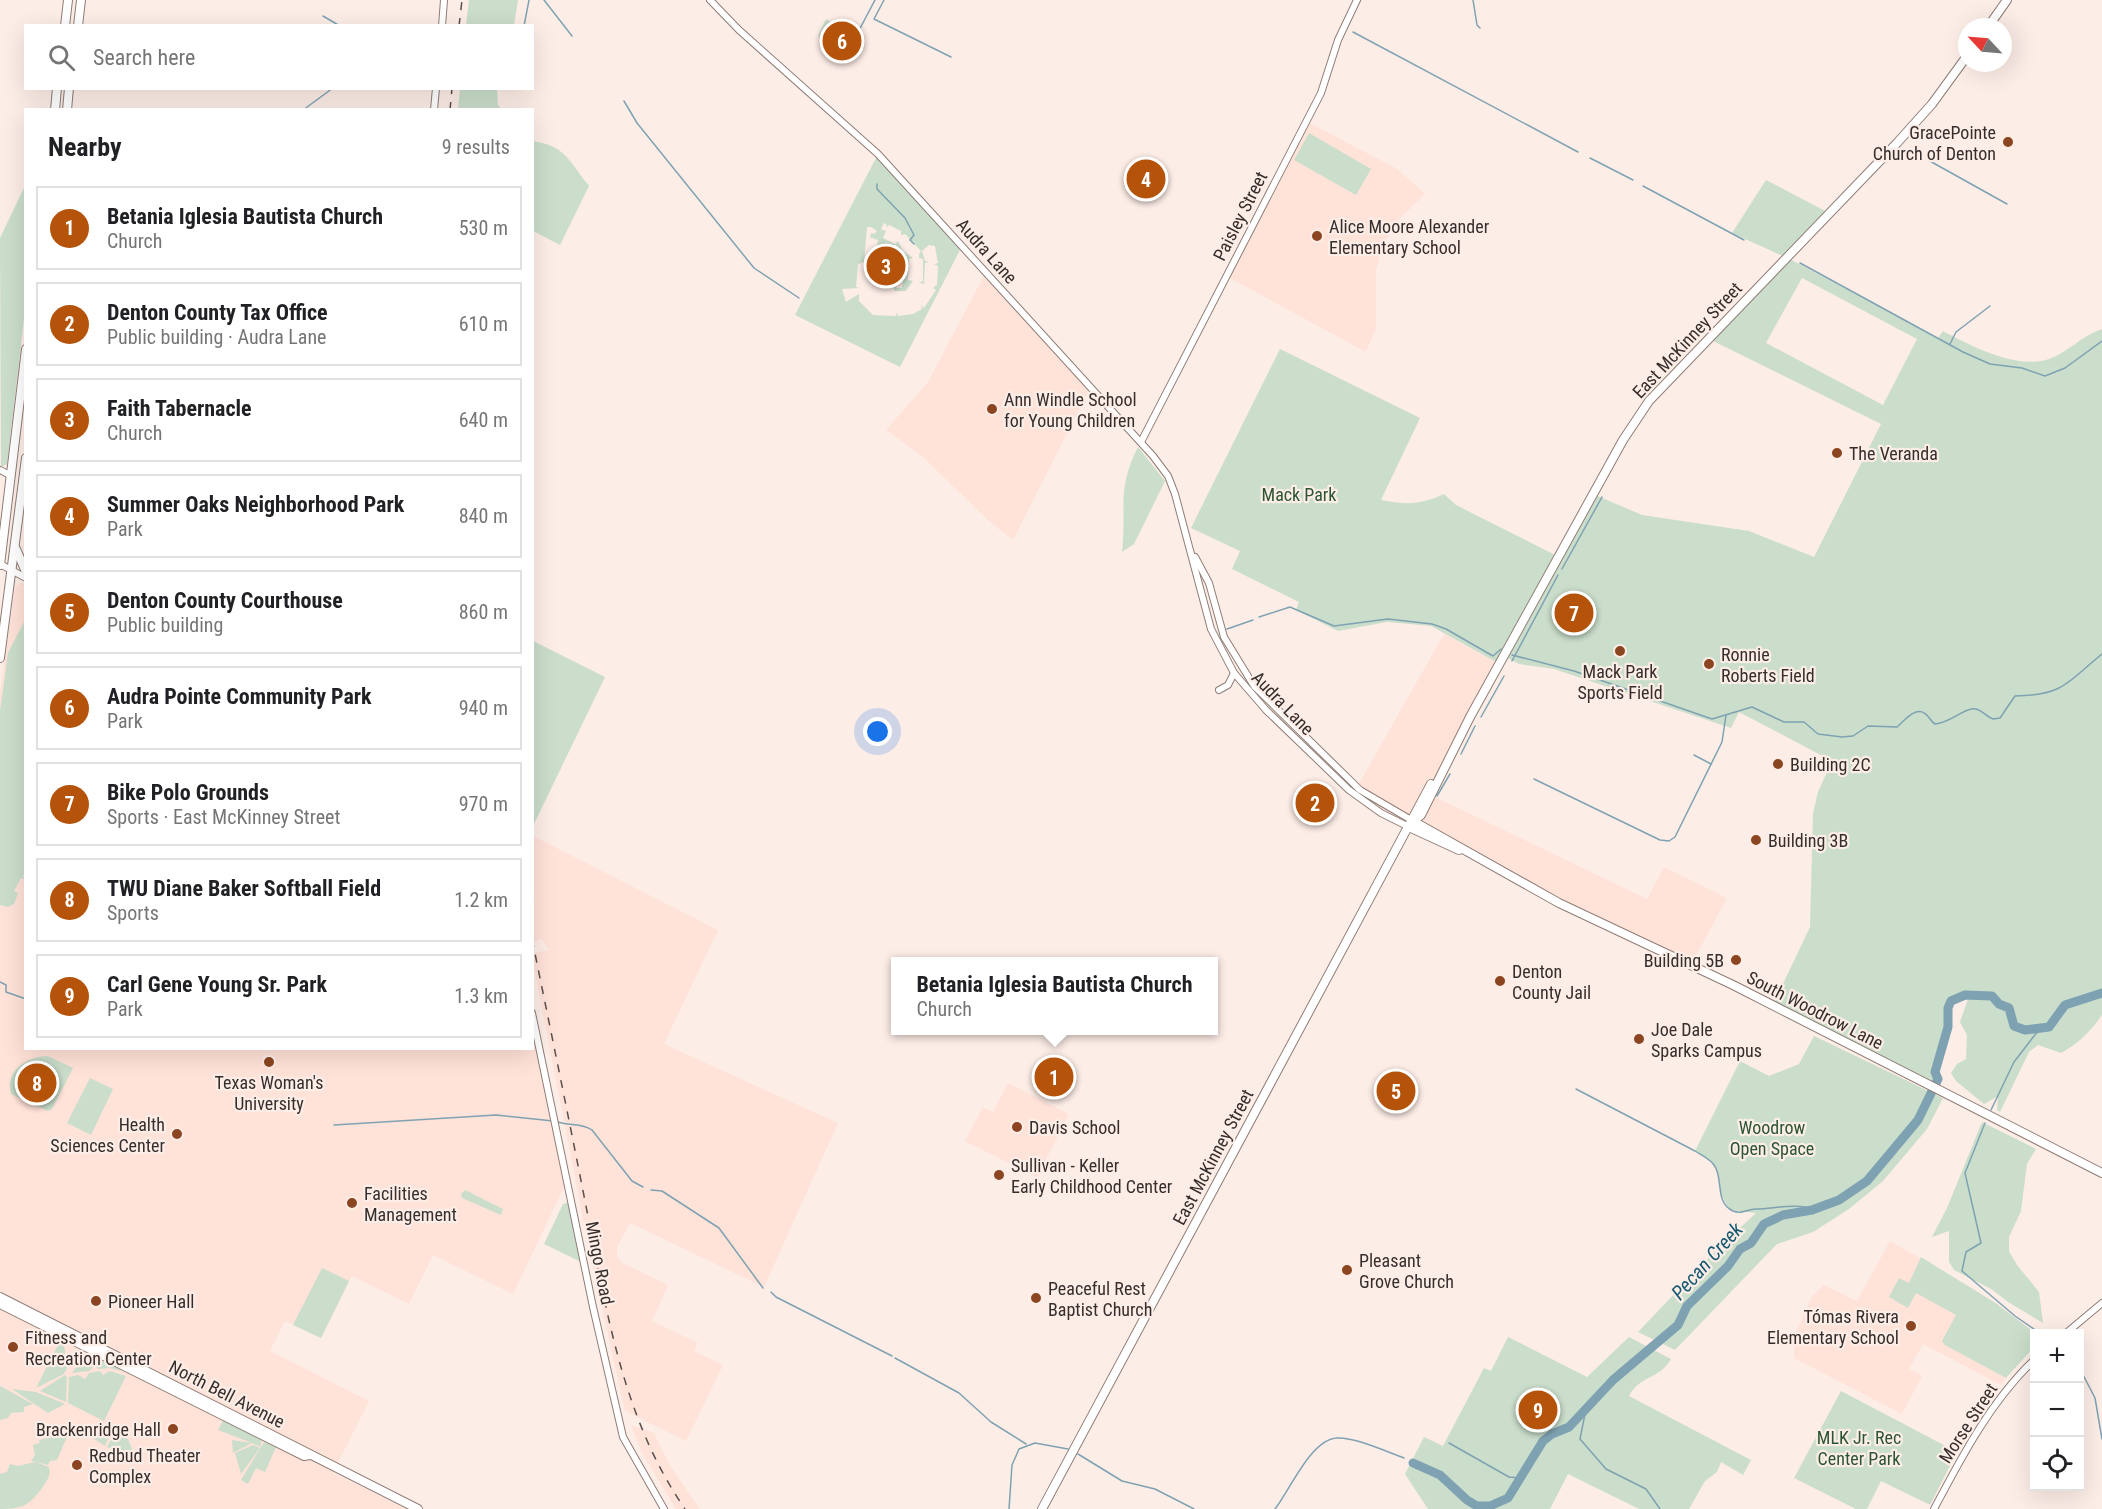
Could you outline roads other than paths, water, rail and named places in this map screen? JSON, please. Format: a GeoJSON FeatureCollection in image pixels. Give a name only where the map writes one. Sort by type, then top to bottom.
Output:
{"type":"FeatureCollection","features":[{"type":"Feature","properties":{"kind":"main road"},"geometry":{"type":"LineString","coordinates":[[65,24],[68,0]]}},
{"type":"Feature","properties":{"kind":"main road"},"geometry":{"type":"LineString","coordinates":[[78,24],[81,0]]}},
{"type":"Feature","properties":{"kind":"main road"},"geometry":{"type":"LineString","coordinates":[[1994,18],[2007,0]]}},
{"type":"Feature","properties":{"kind":"main road","name":"East McKinney Street"},"geometry":{"type":"LineString","coordinates":[[1042,1509],[1416,812],[1623,440],[1649,401],[1897,143],[1932,104],[1958,68]]}},
{"type":"Feature","properties":{"kind":"main road"},"geometry":{"type":"LineString","coordinates":[[55,108],[57,90]]}},
{"type":"Feature","properties":{"kind":"main road"},"geometry":{"type":"LineString","coordinates":[[67,108],[69,90]]}},
{"type":"Feature","properties":{"kind":"main road"},"geometry":{"type":"LineString","coordinates":[[0,565],[24,365]]}},
{"type":"Feature","properties":{"kind":"main road"},"geometry":{"type":"LineString","coordinates":[[0,658],[24,472]]}},
{"type":"Feature","properties":{"kind":"main road"},"geometry":{"type":"LineString","coordinates":[[15,537],[17,556],[24,568]]}},
{"type":"Feature","properties":{"kind":"main road","name":"South Woodrow Lane"},"geometry":{"type":"LineString","coordinates":[[1411,824],[1443,845],[1468,854],[1623,935],[1733,985],[2102,1173]]}},
{"type":"Feature","properties":{"kind":"main road","name":"North Bell Avenue"},"geometry":{"type":"LineString","coordinates":[[0,1297],[234,1413],[310,1455],[418,1509]]}},
{"type":"Feature","properties":{"kind":"main road","name":"North Bell Avenue"},"geometry":{"type":"LineString","coordinates":[[0,1304],[304,1456],[310,1455]]}},
{"type":"Feature","properties":{"kind":"street"},"geometry":{"type":"LineString","coordinates":[[442,24],[444,0]]}},
{"type":"Feature","properties":{"kind":"street","name":"Audra Lane"},"geometry":{"type":"LineString","coordinates":[[710,0],[739,30],[878,154],[1141,442],[1170,480],[1194,556],[1194,566],[1205,607],[1221,652],[1234,673],[1271,716],[1333,769]]}},
{"type":"Feature","properties":{"kind":"street","name":"Paisley Street"},"geometry":{"type":"LineString","coordinates":[[1141,442],[1321,93],[1336,45],[1357,0]]}},
{"type":"Feature","properties":{"kind":"street"},"geometry":{"type":"LineString","coordinates":[[434,108],[436,90]]}},
{"type":"Feature","properties":{"kind":"street"},"geometry":{"type":"LineString","coordinates":[[0,470],[10,475]]}},
{"type":"Feature","properties":{"kind":"street","name":"Audra Lane"},"geometry":{"type":"LineString","coordinates":[[1194,556],[1202,567],[1224,637],[1244,674],[1361,800],[1411,824]]}},
{"type":"Feature","properties":{"kind":"street"},"geometry":{"type":"LineString","coordinates":[[0,565],[24,577]]}},
{"type":"Feature","properties":{"kind":"street"},"geometry":{"type":"LineString","coordinates":[[1205,607],[1214,604]]}},
{"type":"Feature","properties":{"kind":"street"},"geometry":{"type":"LineString","coordinates":[[1219,690],[1228,685],[1234,673]]}},
{"type":"Feature","properties":{"kind":"street","name":"Mingo Road"},"geometry":{"type":"LineString","coordinates":[[534,1022],[623,1437],[664,1509]]}},
{"type":"Feature","properties":{"kind":"street"},"geometry":{"type":"LineString","coordinates":[[2071,1329],[2102,1303]]}},
{"type":"Feature","properties":{"kind":"street","name":"Morse Street"},"geometry":{"type":"LineString","coordinates":[[1935,1509],[1964,1451],[2019,1375],[2030,1364]]}},
{"type":"Feature","properties":{"kind":"waterway"},"geometry":{"type":"LineString","coordinates":[[524,24],[529,0]]}},
{"type":"Feature","properties":{"kind":"waterway"},"geometry":{"type":"LineString","coordinates":[[544,0],[572,36]]}},
{"type":"Feature","properties":{"kind":"waterway"},"geometry":{"type":"LineString","coordinates":[[845,57],[875,0]]}},
{"type":"Feature","properties":{"kind":"waterway"},"geometry":{"type":"LineString","coordinates":[[884,0],[874,19],[951,57]]}},
{"type":"Feature","properties":{"kind":"waterway"},"geometry":{"type":"LineString","coordinates":[[1473,0],[1477,25],[1480,28]]}},
{"type":"Feature","properties":{"kind":"waterway"},"geometry":{"type":"LineString","coordinates":[[323,16],[337,24]]}},
{"type":"Feature","properties":{"kind":"waterway"},"geometry":{"type":"LineString","coordinates":[[1353,32],[1578,152]]}},
{"type":"Feature","properties":{"kind":"waterway"},"geometry":{"type":"LineString","coordinates":[[306,108],[330,90]]}},
{"type":"Feature","properties":{"kind":"waterway"},"geometry":{"type":"LineString","coordinates":[[624,101],[637,123],[754,268],[799,298]]}},
{"type":"Feature","properties":{"kind":"waterway"},"geometry":{"type":"LineString","coordinates":[[1590,158],[1633,180]]}},
{"type":"Feature","properties":{"kind":"waterway"},"geometry":{"type":"LineString","coordinates":[[1928,160],[2007,204]]}},
{"type":"Feature","properties":{"kind":"waterway"},"geometry":{"type":"LineString","coordinates":[[877,184],[877,189],[905,218],[914,235],[910,240],[914,244]]}},
{"type":"Feature","properties":{"kind":"waterway"},"geometry":{"type":"LineString","coordinates":[[1643,186],[1744,240]]}},
{"type":"Feature","properties":{"kind":"waterway"},"geometry":{"type":"LineString","coordinates":[[1800,263],[1963,352],[1990,364],[2022,368],[2045,376],[2065,368],[2102,341]]}},
{"type":"Feature","properties":{"kind":"waterway"},"geometry":{"type":"LineString","coordinates":[[1950,344],[1956,332],[1990,306]]}},
{"type":"Feature","properties":{"kind":"waterway"},"geometry":{"type":"LineString","coordinates":[[1562,569],[1602,497]]}},
{"type":"Feature","properties":{"kind":"waterway"},"geometry":{"type":"LineString","coordinates":[[1512,661],[1558,575]]}},
{"type":"Feature","properties":{"kind":"waterway"},"geometry":{"type":"LineString","coordinates":[[1259,617],[1290,607],[1334,626],[1388,619],[1432,624],[1446,629],[1493,656],[1501,649]]}},
{"type":"Feature","properties":{"kind":"waterway"},"geometry":{"type":"LineString","coordinates":[[1227,629],[1253,620]]}},
{"type":"Feature","properties":{"kind":"waterway"},"geometry":{"type":"LineString","coordinates":[[1512,655],[1574,671],[1712,719],[1752,707],[1784,722],[1804,722],[1818,734],[1842,737],[1853,736],[1868,726],[1897,727],[1917,712],[1926,714],[1935,724],[1971,709],[1976,709],[1993,719],[2000,718],[2015,696],[2055,690],[2102,654]]}},
{"type":"Feature","properties":{"kind":"waterway"},"geometry":{"type":"LineString","coordinates":[[1481,717],[1504,676]]}},
{"type":"Feature","properties":{"kind":"waterway"},"geometry":{"type":"LineString","coordinates":[[1608,692],[1614,687]]}},
{"type":"Feature","properties":{"kind":"waterway"},"geometry":{"type":"LineString","coordinates":[[1534,779],[1660,840],[1669,841],[1675,837],[1722,742],[1726,715]]}},
{"type":"Feature","properties":{"kind":"waterway"},"geometry":{"type":"LineString","coordinates":[[1461,754],[1475,726]]}},
{"type":"Feature","properties":{"kind":"waterway"},"geometry":{"type":"LineString","coordinates":[[1694,755],[1711,764]]}},
{"type":"Feature","properties":{"kind":"waterway"},"geometry":{"type":"LineString","coordinates":[[1437,796],[1450,774]]}},
{"type":"Feature","properties":{"kind":"waterway"},"geometry":{"type":"LineString","coordinates":[[0,982],[6,985],[6,992],[24,998]]}},
{"type":"Feature","properties":{"kind":"waterway","name":"Pecan Creek"},"geometry":{"type":"LineString","coordinates":[[1413,1463],[1440,1475],[1467,1500],[1477,1506],[1490,1506],[1508,1498],[1543,1441],[1552,1434],[1569,1427],[1613,1380],[1678,1325],[1687,1306],[1728,1266],[1740,1249],[1751,1243],[1764,1224],[1783,1215],[1812,1210],[1839,1200],[1867,1181],[1918,1120],[1938,1079],[1935,1072],[1948,1027],[1948,1008],[1951,1001],[1965,995],[1992,996],[1999,1004],[2009,1008],[2014,1026],[2025,1030],[2049,1027],[2065,1005],[2102,993]]}},
{"type":"Feature","properties":{"kind":"waterway"},"geometry":{"type":"LineString","coordinates":[[1991,1110],[2014,1062],[2041,1027]]}},
{"type":"Feature","properties":{"kind":"waterway"},"geometry":{"type":"LineString","coordinates":[[1576,1089],[1708,1159],[1717,1170],[1723,1202],[1733,1211],[1793,1206],[1815,1210]]}},
{"type":"Feature","properties":{"kind":"waterway"},"geometry":{"type":"LineString","coordinates":[[334,1125],[496,1115],[553,1121]]}},
{"type":"Feature","properties":{"kind":"waterway"},"geometry":{"type":"LineString","coordinates":[[558,1122],[584,1126],[592,1130],[632,1181],[643,1187]]}},
{"type":"Feature","properties":{"kind":"waterway"},"geometry":{"type":"LineString","coordinates":[[1985,1123],[1965,1173],[1981,1243],[1966,1252],[1962,1271],[2034,1329]]}},
{"type":"Feature","properties":{"kind":"waterway"},"geometry":{"type":"LineString","coordinates":[[651,1190],[662,1191],[719,1228],[763,1288]]}},
{"type":"Feature","properties":{"kind":"waterway"},"geometry":{"type":"LineString","coordinates":[[771,1292],[776,1297],[892,1356]]}},
{"type":"Feature","properties":{"kind":"waterway"},"geometry":{"type":"LineString","coordinates":[[895,1358],[959,1393],[991,1422],[1026,1444]]}},
{"type":"Feature","properties":{"kind":"waterway"},"geometry":{"type":"LineString","coordinates":[[2084,1377],[2095,1398],[2102,1439]]}},
{"type":"Feature","properties":{"kind":"waterway"},"geometry":{"type":"LineString","coordinates":[[1586,1409],[1580,1439],[1606,1469],[1646,1489],[1660,1509]]}},
{"type":"Feature","properties":{"kind":"waterway","name":"Pecan Creek"},"geometry":{"type":"LineString","coordinates":[[1275,1509],[1310,1456],[1327,1441],[1344,1438],[1371,1445],[1404,1458]]}},
{"type":"Feature","properties":{"kind":"waterway","name":"Pecan Creek"},"geometry":{"type":"LineString","coordinates":[[1009,1509],[1012,1465],[1019,1449],[1035,1443],[1068,1449]]}},
{"type":"Feature","properties":{"kind":"waterway"},"geometry":{"type":"LineString","coordinates":[[1449,1443],[1509,1477],[1520,1478]]}},
{"type":"Feature","properties":{"kind":"waterway","name":"Pecan Creek"},"geometry":{"type":"LineString","coordinates":[[1078,1454],[1122,1481],[1155,1489],[1194,1509]]}},
{"type":"Feature","properties":{"kind":"railway"},"geometry":{"type":"LineString","coordinates":[[459,24],[462,0]]}},
{"type":"Feature","properties":{"kind":"railway"},"geometry":{"type":"LineString","coordinates":[[450,108],[452,90]]}},
{"type":"Feature","properties":{"kind":"railway"},"geometry":{"type":"LineString","coordinates":[[534,949],[619,1361],[646,1438],[663,1474],[685,1509]]}},
{"type":"Feature","properties":{"kind":"place","name":"Audra Pointe Community Park"},"geometry":{"type":"Point","coordinates":[842,41]}},
{"type":"Feature","properties":{"kind":"place","name":"GracePointe Church of Denton"},"geometry":{"type":"Point","coordinates":[2008,142]}},
{"type":"Feature","properties":{"kind":"place","name":"Summer Oaks Neighborhood Park"},"geometry":{"type":"Point","coordinates":[1146,179]}},
{"type":"Feature","properties":{"kind":"place","name":"Alice Moore Alexander Elementary School"},"geometry":{"type":"Point","coordinates":[1317,236]}},
{"type":"Feature","properties":{"kind":"place","name":"Faith Tabernacle"},"geometry":{"type":"Point","coordinates":[886,266]}},
{"type":"Feature","properties":{"kind":"place","name":"Ann Windle School for Young Children"},"geometry":{"type":"Point","coordinates":[992,409]}},
{"type":"Feature","properties":{"kind":"place","name":"The Veranda"},"geometry":{"type":"Point","coordinates":[1837,453]}},
{"type":"Feature","properties":{"kind":"place","name":"Bike Polo Grounds"},"geometry":{"type":"Point","coordinates":[1574,613]}},
{"type":"Feature","properties":{"kind":"place","name":"Mack Park Sports Field"},"geometry":{"type":"Point","coordinates":[1620,651]}},
{"type":"Feature","properties":{"kind":"place","name":"Ronnie Roberts Field"},"geometry":{"type":"Point","coordinates":[1709,664]}},
{"type":"Feature","properties":{"kind":"place","name":"Building 2C"},"geometry":{"type":"Point","coordinates":[1778,764]}},
{"type":"Feature","properties":{"kind":"place","name":"Denton County Tax Office"},"geometry":{"type":"Point","coordinates":[1315,803]}},
{"type":"Feature","properties":{"kind":"place","name":"Building 3B"},"geometry":{"type":"Point","coordinates":[1756,840]}},
{"type":"Feature","properties":{"kind":"place","name":"Building 5B"},"geometry":{"type":"Point","coordinates":[1736,960]}},
{"type":"Feature","properties":{"kind":"place","name":"Denton County Jail"},"geometry":{"type":"Point","coordinates":[1500,981]}},
{"type":"Feature","properties":{"kind":"place","name":"Joe Dale Sparks Campus"},"geometry":{"type":"Point","coordinates":[1639,1039]}},
{"type":"Feature","properties":{"kind":"place","name":"Texas Woman's University"},"geometry":{"type":"Point","coordinates":[269,1062]}},
{"type":"Feature","properties":{"kind":"place","name":"Betania Iglesia Bautista Church"},"geometry":{"type":"Point","coordinates":[1054,1077]}},
{"type":"Feature","properties":{"kind":"place","name":"TWU Diane Baker Softball Field"},"geometry":{"type":"Point","coordinates":[37,1083]}},
{"type":"Feature","properties":{"kind":"place","name":"Denton County Courthouse"},"geometry":{"type":"Point","coordinates":[1396,1091]}},
{"type":"Feature","properties":{"kind":"place","name":"Davis School"},"geometry":{"type":"Point","coordinates":[1017,1127]}},
{"type":"Feature","properties":{"kind":"place","name":"Health Sciences Center"},"geometry":{"type":"Point","coordinates":[177,1134]}},
{"type":"Feature","properties":{"kind":"place","name":"Sullivan - Keller Early Childhood Center"},"geometry":{"type":"Point","coordinates":[999,1175]}},
{"type":"Feature","properties":{"kind":"place","name":"Facilities Management"},"geometry":{"type":"Point","coordinates":[352,1203]}},
{"type":"Feature","properties":{"kind":"place","name":"Pleasant Grove Church"},"geometry":{"type":"Point","coordinates":[1347,1270]}},
{"type":"Feature","properties":{"kind":"place","name":"Peaceful Rest Baptist Church"},"geometry":{"type":"Point","coordinates":[1036,1298]}},
{"type":"Feature","properties":{"kind":"place","name":"Pioneer Hall"},"geometry":{"type":"Point","coordinates":[96,1301]}},
{"type":"Feature","properties":{"kind":"place","name":"Tómas Rivera Elementary School"},"geometry":{"type":"Point","coordinates":[1911,1326]}},
{"type":"Feature","properties":{"kind":"place","name":"Fitness and Recreation Center"},"geometry":{"type":"Point","coordinates":[13,1347]}},
{"type":"Feature","properties":{"kind":"place","name":"Carl Gene Young Sr. Park"},"geometry":{"type":"Point","coordinates":[1538,1410]}},
{"type":"Feature","properties":{"kind":"place","name":"Brackenridge Hall"},"geometry":{"type":"Point","coordinates":[173,1429]}},
{"type":"Feature","properties":{"kind":"place","name":"Redbud Theater Complex"},"geometry":{"type":"Point","coordinates":[77,1465]}},
{"type":"Feature","properties":{"kind":"park label","name":"Mack Park"},"geometry":{"type":"Point","coordinates":[1299,494]}},
{"type":"Feature","properties":{"kind":"park label","name":"Woodrow Open Space"},"geometry":{"type":"Point","coordinates":[1772,1137]}},
{"type":"Feature","properties":{"kind":"park label","name":"MLK Jr. Rec Center Park"},"geometry":{"type":"Point","coordinates":[1859,1447]}}]}
